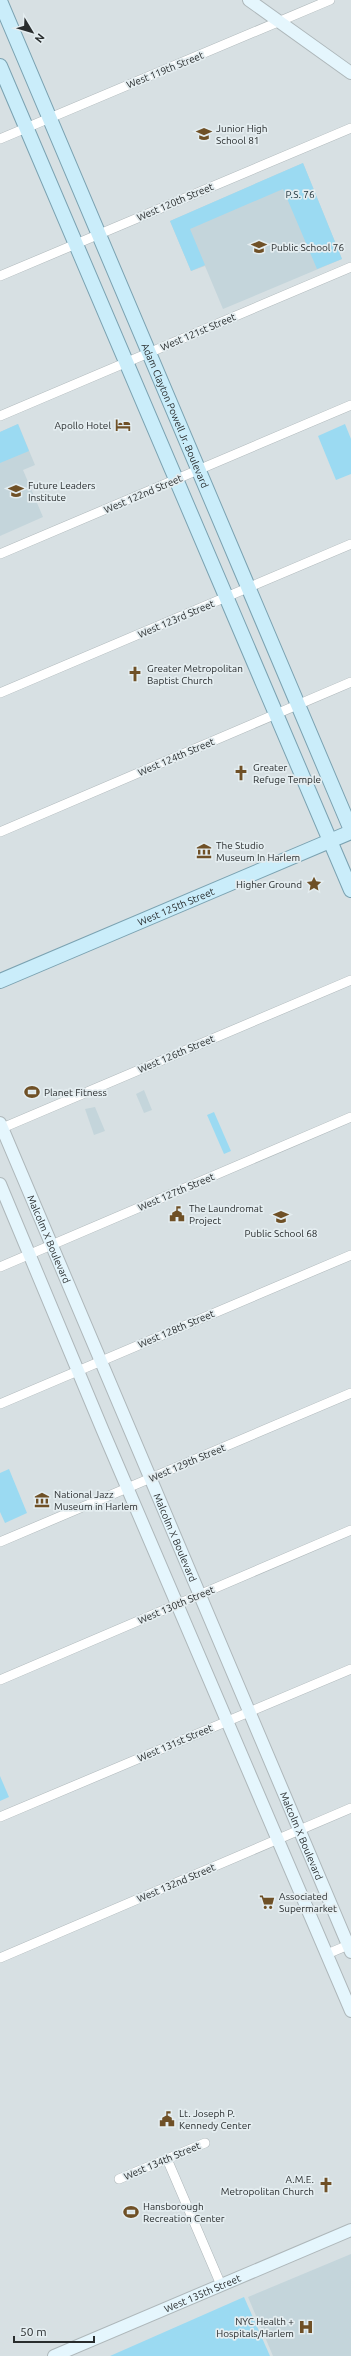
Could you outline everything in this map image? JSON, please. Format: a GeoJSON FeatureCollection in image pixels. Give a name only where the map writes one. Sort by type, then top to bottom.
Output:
{"type":"FeatureCollection","features":[{"type":"Feature","properties":{"kind":"main road"},"geometry":{"type":"LineString","coordinates":[[248,0],[351,72]]}},
{"type":"Feature","properties":{"kind":"main road","name":"Adam Clayton Powell Jr. Boulevard"},"geometry":{"type":"LineString","coordinates":[[1,1],[49,118],[351,831]]}},
{"type":"Feature","properties":{"kind":"main road"},"geometry":{"type":"LineString","coordinates":[[0,66],[351,890]]}},
{"type":"Feature","properties":{"kind":"main road","name":"West 125th Street"},"geometry":{"type":"LineString","coordinates":[[0,981],[351,831]]}},
{"type":"Feature","properties":{"kind":"main road","name":"Malcolm X Boulevard"},"geometry":{"type":"LineString","coordinates":[[1,1127],[350,1947]]}},
{"type":"Feature","properties":{"kind":"main road"},"geometry":{"type":"LineString","coordinates":[[0,1184],[77,1371],[351,2011]]}},
{"type":"Feature","properties":{"kind":"main road","name":"West 135th Street"},"geometry":{"type":"LineString","coordinates":[[54,2356],[351,2230]]}},
{"type":"Feature","properties":{"kind":"street","name":"West 119th Street"},"geometry":{"type":"LineString","coordinates":[[0,139],[330,0]]}},
{"type":"Feature","properties":{"kind":"street","name":"West 120th Street"},"geometry":{"type":"LineString","coordinates":[[0,276],[351,128]]}},
{"type":"Feature","properties":{"kind":"street","name":"West 121st Street"},"geometry":{"type":"LineString","coordinates":[[0,416],[351,267]]}},
{"type":"Feature","properties":{"kind":"street","name":"West 122nd Street"},"geometry":{"type":"LineString","coordinates":[[0,554],[351,405]]}},
{"type":"Feature","properties":{"kind":"street","name":"West 123rd Street"},"geometry":{"type":"LineString","coordinates":[[0,693],[351,544]]}},
{"type":"Feature","properties":{"kind":"street","name":"West 124th Street"},"geometry":{"type":"LineString","coordinates":[[0,832],[351,682]]}},
{"type":"Feature","properties":{"kind":"street","name":"West 126th Street"},"geometry":{"type":"LineString","coordinates":[[1,1127],[351,980]]}},
{"type":"Feature","properties":{"kind":"street","name":"West 127th Street"},"geometry":{"type":"LineString","coordinates":[[0,1266],[351,1117]]}},
{"type":"Feature","properties":{"kind":"street","name":"West 128th Street"},"geometry":{"type":"LineString","coordinates":[[0,1404],[351,1255]]}},
{"type":"Feature","properties":{"kind":"street","name":"West 129th Street"},"geometry":{"type":"LineString","coordinates":[[0,1542],[351,1393]]}},
{"type":"Feature","properties":{"kind":"street","name":"West 130th Street"},"geometry":{"type":"LineString","coordinates":[[0,1680],[351,1530]]}},
{"type":"Feature","properties":{"kind":"street","name":"West 131st Street"},"geometry":{"type":"LineString","coordinates":[[0,1817],[351,1668]]}},
{"type":"Feature","properties":{"kind":"street","name":"West 132nd Street"},"geometry":{"type":"LineString","coordinates":[[0,1958],[351,1808]]}},
{"type":"Feature","properties":{"kind":"street"},"geometry":{"type":"LineString","coordinates":[[327,1954],[350,1947]]}},
{"type":"Feature","properties":{"kind":"street","name":"West 134th Street"},"geometry":{"type":"LineString","coordinates":[[119,2179],[205,2143]]}},
{"type":"Feature","properties":{"kind":"street"},"geometry":{"type":"LineString","coordinates":[[167,2159],[221,2285]]}},
{"type":"Feature","properties":{"kind":"shaded area","name":"Public School 76"},"geometry":{"type":"Polygon","coordinates":[[[303,163],[342,259],[223,309],[205,266],[191,271],[170,221],[303,163]]]}},
{"type":"Feature","properties":{"kind":"shaded area","name":"Future Leaders Institute"},"geometry":{"type":"Polygon","coordinates":[[[18,424],[35,465],[23,470],[43,517],[0,536],[0,432],[18,424]]]}},
{"type":"Feature","properties":{"kind":"shaded area"},"geometry":{"type":"Polygon","coordinates":[[[144,1090],[152,1110],[144,1113],[136,1094],[144,1090]]]}},
{"type":"Feature","properties":{"kind":"shaded area"},"geometry":{"type":"Polygon","coordinates":[[[95,1107],[105,1131],[94,1135],[85,1109],[95,1107]]]}},
{"type":"Feature","properties":{"kind":"shaded area","name":"NYC Health + Hospitals/Harlem"},"geometry":{"type":"Polygon","coordinates":[[[351,2254],[351,2356],[273,2356],[248,2297],[351,2254]]]}},
{"type":"Feature","properties":{"kind":"green space","name":"P.S. 76"},"geometry":{"type":"Polygon","coordinates":[[[303,163],[342,259],[317,269],[283,189],[190,229],[205,265],[191,271],[170,221],[303,163]]]}},
{"type":"Feature","properties":{"kind":"green space"},"geometry":{"type":"Polygon","coordinates":[[[18,424],[29,451],[0,463],[0,432],[18,424]]]}},
{"type":"Feature","properties":{"kind":"green space"},"geometry":{"type":"Polygon","coordinates":[[[345,424],[351,439],[351,474],[336,480],[318,436],[345,424]]]}},
{"type":"Feature","properties":{"kind":"green space"},"geometry":{"type":"Polygon","coordinates":[[[214,1112],[231,1151],[224,1154],[207,1115],[214,1112]]]}},
{"type":"Feature","properties":{"kind":"green space"},"geometry":{"type":"Polygon","coordinates":[[[9,1469],[27,1513],[5,1523],[0,1512],[0,1473],[9,1469]]]}},
{"type":"Feature","properties":{"kind":"green space"},"geometry":{"type":"Polygon","coordinates":[[[0,1776],[9,1797],[0,1801],[0,1776]]]}},
{"type":"Feature","properties":{"kind":"green space"},"geometry":{"type":"Polygon","coordinates":[[[244,2297],[270,2356],[110,2356],[244,2297]]]}},
{"type":"Feature","properties":{"kind":"place","name":"Junior High School 81"},"geometry":{"type":"Point","coordinates":[204,134]}},
{"type":"Feature","properties":{"kind":"place","name":"Public School 76"},"geometry":{"type":"Point","coordinates":[259,247]}},
{"type":"Feature","properties":{"kind":"place","name":"Apollo Hotel"},"geometry":{"type":"Point","coordinates":[123,425]}},
{"type":"Feature","properties":{"kind":"place","name":"Future Leaders Institute"},"geometry":{"type":"Point","coordinates":[16,491]}},
{"type":"Feature","properties":{"kind":"place","name":"Greater Metropolitan Baptist Church"},"geometry":{"type":"Point","coordinates":[135,674]}},
{"type":"Feature","properties":{"kind":"place","name":"Greater Refuge Temple"},"geometry":{"type":"Point","coordinates":[241,773]}},
{"type":"Feature","properties":{"kind":"place","name":"The Studio Museum In Harlem"},"geometry":{"type":"Point","coordinates":[204,851]}},
{"type":"Feature","properties":{"kind":"place","name":"Higher Ground"},"geometry":{"type":"Point","coordinates":[314,884]}},
{"type":"Feature","properties":{"kind":"place","name":"Planet Fitness"},"geometry":{"type":"Point","coordinates":[32,1092]}},
{"type":"Feature","properties":{"kind":"place","name":"The Laundromat Project"},"geometry":{"type":"Point","coordinates":[177,1214]}},
{"type":"Feature","properties":{"kind":"place","name":"Public School 68"},"geometry":{"type":"Point","coordinates":[281,1217]}},
{"type":"Feature","properties":{"kind":"place","name":"National Jazz Museum in Harlem"},"geometry":{"type":"Point","coordinates":[42,1500]}},
{"type":"Feature","properties":{"kind":"place","name":"Associated Supermarket"},"geometry":{"type":"Point","coordinates":[267,1902]}},
{"type":"Feature","properties":{"kind":"place","name":"Lt. Joseph P. Kennedy Center"},"geometry":{"type":"Point","coordinates":[167,2119]}},
{"type":"Feature","properties":{"kind":"place","name":"A.M.E. Metropolitan Church"},"geometry":{"type":"Point","coordinates":[326,2185]}},
{"type":"Feature","properties":{"kind":"place","name":"Hansborough Recreation Center"},"geometry":{"type":"Point","coordinates":[131,2212]}},
{"type":"Feature","properties":{"kind":"place","name":"NYC Health + Hospitals/Harlem"},"geometry":{"type":"Point","coordinates":[306,2327]}}]}
